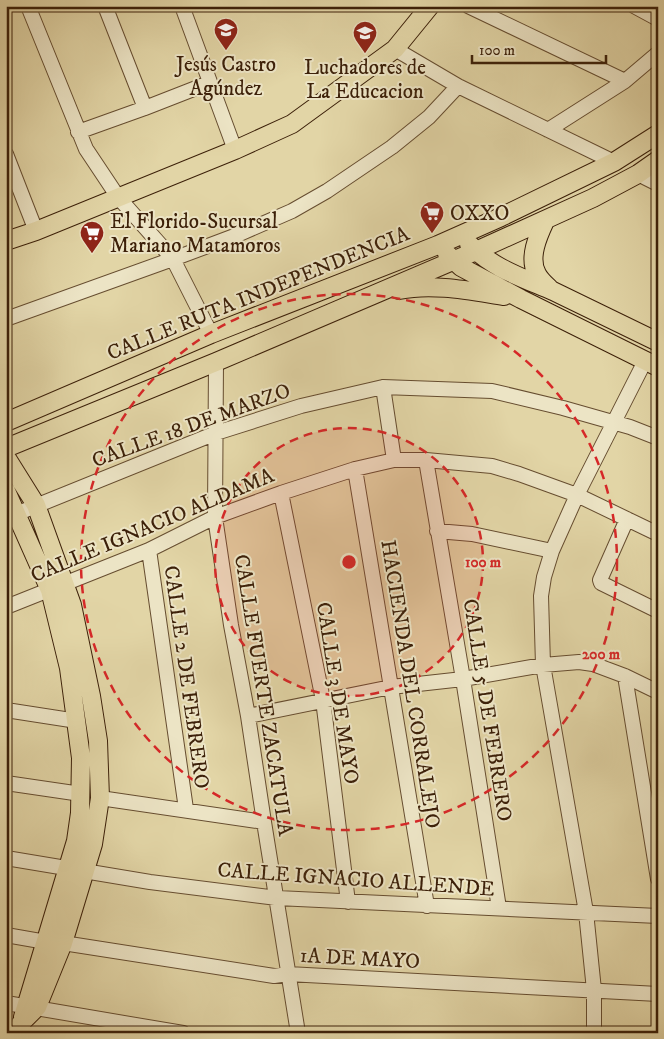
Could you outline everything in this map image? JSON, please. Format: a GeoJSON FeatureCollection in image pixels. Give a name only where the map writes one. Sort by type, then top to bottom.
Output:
{"type":"FeatureCollection","features":[{"type":"Feature","properties":{"kind":"main road"},"geometry":{"type":"LineString","coordinates":[[6,240],[36,231],[234,150],[292,124],[395,49],[430,6]]}},
{"type":"Feature","properties":{"kind":"main road","name":"CALLE RUTA INDEPENDENCIA"},"geometry":{"type":"LineString","coordinates":[[6,422],[211,334],[438,245],[502,217],[614,162],[658,134]]}},
{"type":"Feature","properties":{"kind":"main road","name":"CALLE RUTA INDEPENDENCIA"},"geometry":{"type":"LineString","coordinates":[[6,448],[216,362],[545,221],[638,174],[658,160]]}},
{"type":"Feature","properties":{"kind":"main road"},"geometry":{"type":"LineString","coordinates":[[545,221],[537,240],[534,264],[537,275],[552,291]]}},
{"type":"Feature","properties":{"kind":"main road"},"geometry":{"type":"LineString","coordinates":[[460,235],[476,251],[502,269],[656,338]]}},
{"type":"Feature","properties":{"kind":"main road"},"geometry":{"type":"LineString","coordinates":[[438,245],[461,267],[652,364]]}},
{"type":"Feature","properties":{"kind":"main road"},"geometry":{"type":"LineString","coordinates":[[371,296],[404,289],[433,288],[476,291],[521,299]]}},
{"type":"Feature","properties":{"kind":"main road"},"geometry":{"type":"LineString","coordinates":[[6,457],[36,505],[58,587],[81,758],[80,813],[76,841],[68,867],[54,943]]}},
{"type":"Feature","properties":{"kind":"main road"},"geometry":{"type":"LineString","coordinates":[[6,490],[12,516],[58,587],[72,604],[92,696],[98,741],[100,798],[93,844],[85,871],[54,943],[31,1007],[20,1028]]}},
{"type":"Feature","properties":{"kind":"street"},"geometry":{"type":"LineString","coordinates":[[28,6],[86,149],[118,197],[173,259],[211,334]]}},
{"type":"Feature","properties":{"kind":"street"},"geometry":{"type":"LineString","coordinates":[[105,6],[146,108]]}},
{"type":"Feature","properties":{"kind":"street"},"geometry":{"type":"LineString","coordinates":[[182,6],[209,83],[221,109],[234,150]]}},
{"type":"Feature","properties":{"kind":"street"},"geometry":{"type":"LineString","coordinates":[[468,6],[625,81]]}},
{"type":"Feature","properties":{"kind":"street"},"geometry":{"type":"LineString","coordinates":[[634,6],[658,18]]}},
{"type":"Feature","properties":{"kind":"street"},"geometry":{"type":"LineString","coordinates":[[395,49],[458,86],[614,162]]}},
{"type":"Feature","properties":{"kind":"street"},"geometry":{"type":"LineString","coordinates":[[548,130],[625,81],[658,53]]}},
{"type":"Feature","properties":{"kind":"street"},"geometry":{"type":"LineString","coordinates":[[78,132],[209,83]]}},
{"type":"Feature","properties":{"kind":"street"},"geometry":{"type":"LineString","coordinates":[[6,319],[173,259],[292,211],[327,191],[392,147],[429,117],[458,86]]}},
{"type":"Feature","properties":{"kind":"street"},"geometry":{"type":"LineString","coordinates":[[6,154],[36,231]]}},
{"type":"Feature","properties":{"kind":"street"},"geometry":{"type":"LineString","coordinates":[[638,174],[658,184]]}},
{"type":"Feature","properties":{"kind":"street","name":"CALLE FUERTE ZACATULA"},"geometry":{"type":"LineString","coordinates":[[216,362],[216,517],[231,625],[248,716],[298,1033]]}},
{"type":"Feature","properties":{"kind":"street"},"geometry":{"type":"LineString","coordinates":[[594,1033],[594,990],[586,912],[543,664],[541,596],[544,577],[552,551],[578,495],[614,423],[652,364]]}},
{"type":"Feature","properties":{"kind":"street"},"geometry":{"type":"LineString","coordinates":[[383,387],[394,460]]}},
{"type":"Feature","properties":{"kind":"street","name":"CALLE 18 DE MARZO"},"geometry":{"type":"LineString","coordinates":[[12,516],[216,433],[301,406],[383,387],[492,391],[563,408],[643,431],[658,438]]}},
{"type":"Feature","properties":{"kind":"street","name":"CALLE IGNACIO ALDAMA"},"geometry":{"type":"LineString","coordinates":[[6,607],[149,550],[216,517],[280,493],[394,460],[426,460],[492,466],[578,495],[658,534]]}},
{"type":"Feature","properties":{"kind":"street","name":"CALLE 5 DE FEBRERO"},"geometry":{"type":"LineString","coordinates":[[426,460],[499,908]]}},
{"type":"Feature","properties":{"kind":"street","name":"HACIENDA DEL CORRALEJO"},"geometry":{"type":"LineString","coordinates":[[355,470],[427,906]]}},
{"type":"Feature","properties":{"kind":"street","name":"CALLE 3 DE MAYO"},"geometry":{"type":"LineString","coordinates":[[280,493],[323,700],[348,902]]}},
{"type":"Feature","properties":{"kind":"street"},"geometry":{"type":"LineString","coordinates":[[627,520],[600,580],[601,583],[658,611]]}},
{"type":"Feature","properties":{"kind":"street"},"geometry":{"type":"LineString","coordinates":[[437,531],[472,534],[552,551]]}},
{"type":"Feature","properties":{"kind":"street","name":"CALLE 2 DE FEBRERO"},"geometry":{"type":"LineString","coordinates":[[149,550],[186,810]]}},
{"type":"Feature","properties":{"kind":"street"},"geometry":{"type":"LineString","coordinates":[[248,716],[391,687],[463,679],[543,664],[579,662],[593,664],[625,676],[658,692]]}},
{"type":"Feature","properties":{"kind":"street"},"geometry":{"type":"LineString","coordinates":[[625,676],[658,879]]}},
{"type":"Feature","properties":{"kind":"street"},"geometry":{"type":"LineString","coordinates":[[6,710],[77,721]]}},
{"type":"Feature","properties":{"kind":"street"},"geometry":{"type":"LineString","coordinates":[[6,783],[81,794]]}},
{"type":"Feature","properties":{"kind":"street"},"geometry":{"type":"LineString","coordinates":[[100,798],[264,822]]}},
{"type":"Feature","properties":{"kind":"street","name":"CALLE IGNACIO ALLENDE"},"geometry":{"type":"LineString","coordinates":[[6,858],[150,882],[277,898],[658,916]]}},
{"type":"Feature","properties":{"kind":"street","name":"1A DE MAYO"},"geometry":{"type":"LineString","coordinates":[[6,935],[274,976],[288,974],[658,994]]}},
{"type":"Feature","properties":{"kind":"street"},"geometry":{"type":"LineString","coordinates":[[6,1003],[183,1033]]}},
{"type":"Feature","properties":{"kind":"place","name":"Jesús Castro Agúndez"},"geometry":{"type":"Point","coordinates":[226,51]}},
{"type":"Feature","properties":{"kind":"place","name":"Luchadores de La Educacion"},"geometry":{"type":"Point","coordinates":[365,54]}},
{"type":"Feature","properties":{"kind":"place","name":"OXXO"},"geometry":{"type":"Point","coordinates":[432,234]}},
{"type":"Feature","properties":{"kind":"place","name":"El Florido-Sucursal Mariano Matamoros"},"geometry":{"type":"Point","coordinates":[92,254]}}]}
